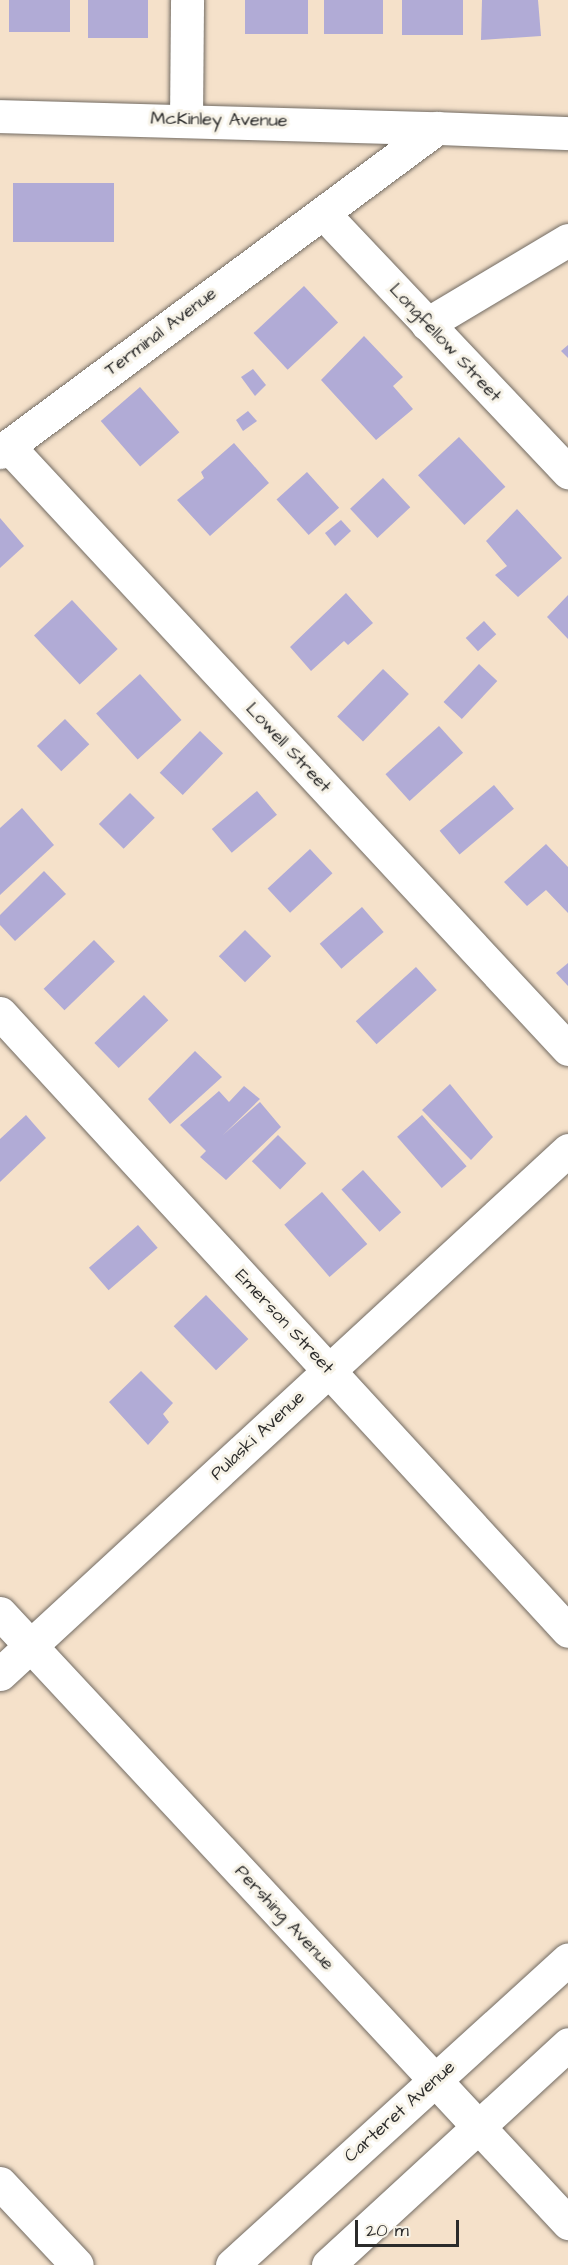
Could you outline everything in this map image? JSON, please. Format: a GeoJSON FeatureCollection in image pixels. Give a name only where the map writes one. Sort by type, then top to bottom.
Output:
{"type":"FeatureCollection","features":[{"type":"Feature","properties":{"kind":"street"},"geometry":{"type":"LineString","coordinates":[[186,120],[187,0]]}},
{"type":"Feature","properties":{"kind":"street","name":"McKinley Avenue"},"geometry":{"type":"LineString","coordinates":[[0,116],[568,133]]}},
{"type":"Feature","properties":{"kind":"street"},"geometry":{"type":"LineString","coordinates":[[323,213],[437,128]]}},
{"type":"Feature","properties":{"kind":"street","name":"Longfellow Street"},"geometry":{"type":"LineString","coordinates":[[323,213],[568,472]]}},
{"type":"Feature","properties":{"kind":"street","name":"Terminal Avenue"},"geometry":{"type":"LineString","coordinates":[[4,449],[323,213]]}},
{"type":"Feature","properties":{"kind":"street"},"geometry":{"type":"LineString","coordinates":[[427,324],[568,240]]}},
{"type":"Feature","properties":{"kind":"street","name":"Lowell Street"},"geometry":{"type":"LineString","coordinates":[[4,449],[568,1049]]}},
{"type":"Feature","properties":{"kind":"street","name":"Emerson Street"},"geometry":{"type":"LineString","coordinates":[[0,1013],[568,1631]]}},
{"type":"Feature","properties":{"kind":"street","name":"Pulaski Avenue"},"geometry":{"type":"LineString","coordinates":[[0,1674],[568,1150]]}},
{"type":"Feature","properties":{"kind":"street","name":"Pershing Avenue"},"geometry":{"type":"LineString","coordinates":[[0,1613],[568,2223]]}},
{"type":"Feature","properties":{"kind":"street","name":"Carteret Avenue"},"geometry":{"type":"LineString","coordinates":[[232,2265],[568,1959]]}},
{"type":"Feature","properties":{"kind":"street"},"geometry":{"type":"LineString","coordinates":[[328,2265],[477,2124],[568,2044]]}},
{"type":"Feature","properties":{"kind":"street"},"geometry":{"type":"LineString","coordinates":[[0,2183],[77,2265]]}},
{"type":"Feature","properties":{"kind":"building"},"geometry":{"type":"Polygon","coordinates":[[[9,0],[70,0],[70,32],[9,32],[9,0]]]}},
{"type":"Feature","properties":{"kind":"building"},"geometry":{"type":"Polygon","coordinates":[[[88,0],[148,0],[148,38],[88,38],[88,0]]]}},
{"type":"Feature","properties":{"kind":"building"},"geometry":{"type":"Polygon","coordinates":[[[245,0],[308,0],[308,34],[245,34],[245,0]]]}},
{"type":"Feature","properties":{"kind":"building"},"geometry":{"type":"Polygon","coordinates":[[[324,0],[383,0],[383,34],[324,34],[324,0]]]}},
{"type":"Feature","properties":{"kind":"building"},"geometry":{"type":"Polygon","coordinates":[[[402,0],[463,0],[463,35],[402,35],[402,0]]]}},
{"type":"Feature","properties":{"kind":"building"},"geometry":{"type":"Polygon","coordinates":[[[482,0],[538,0],[541,36],[481,40],[482,0]]]}},
{"type":"Feature","properties":{"kind":"building"},"geometry":{"type":"Polygon","coordinates":[[[13,183],[114,183],[114,242],[13,242],[13,183]]]}},
{"type":"Feature","properties":{"kind":"building"},"geometry":{"type":"Polygon","coordinates":[[[304,286],[338,323],[288,370],[254,333],[304,286]]]}},
{"type":"Feature","properties":{"kind":"building"},"geometry":{"type":"Polygon","coordinates":[[[364,336],[403,377],[393,386],[413,409],[376,440],[321,380],[364,336]]]}},
{"type":"Feature","properties":{"kind":"building"},"geometry":{"type":"Polygon","coordinates":[[[568,345],[568,358],[561,351],[568,345]]]}},
{"type":"Feature","properties":{"kind":"building"},"geometry":{"type":"Polygon","coordinates":[[[253,369],[266,385],[255,396],[241,377],[253,369]]]}},
{"type":"Feature","properties":{"kind":"building"},"geometry":{"type":"Polygon","coordinates":[[[140,387],[179,432],[140,466],[101,421],[140,387]]]}},
{"type":"Feature","properties":{"kind":"building"},"geometry":{"type":"Polygon","coordinates":[[[248,411],[257,421],[243,431],[236,420],[248,411]]]}},
{"type":"Feature","properties":{"kind":"building"},"geometry":{"type":"Polygon","coordinates":[[[459,437],[505,487],[464,525],[418,475],[459,437]]]}},
{"type":"Feature","properties":{"kind":"building"},"geometry":{"type":"Polygon","coordinates":[[[234,443],[269,483],[210,536],[177,500],[204,478],[201,472],[234,443]]]}},
{"type":"Feature","properties":{"kind":"building"},"geometry":{"type":"Polygon","coordinates":[[[307,472],[339,508],[309,535],[277,499],[307,472]]]}},
{"type":"Feature","properties":{"kind":"building"},"geometry":{"type":"Polygon","coordinates":[[[383,478],[410,507],[377,538],[350,509],[383,478]]]}},
{"type":"Feature","properties":{"kind":"building"},"geometry":{"type":"Polygon","coordinates":[[[517,509],[562,558],[518,597],[495,575],[507,566],[486,541],[517,509]]]}},
{"type":"Feature","properties":{"kind":"building"},"geometry":{"type":"Polygon","coordinates":[[[0,518],[24,546],[0,568],[0,518]]]}},
{"type":"Feature","properties":{"kind":"building"},"geometry":{"type":"Polygon","coordinates":[[[341,520],[351,531],[335,546],[325,533],[341,520]]]}},
{"type":"Feature","properties":{"kind":"building"},"geometry":{"type":"Polygon","coordinates":[[[346,593],[373,623],[348,645],[344,641],[311,671],[290,647],[346,593]]]}},
{"type":"Feature","properties":{"kind":"building"},"geometry":{"type":"Polygon","coordinates":[[[568,595],[568,639],[547,617],[568,595]]]}},
{"type":"Feature","properties":{"kind":"building"},"geometry":{"type":"Polygon","coordinates":[[[72,600],[118,649],[80,684],[34,635],[72,600]]]}},
{"type":"Feature","properties":{"kind":"building"},"geometry":{"type":"Polygon","coordinates":[[[484,621],[496,634],[478,651],[466,638],[484,621]]]}},
{"type":"Feature","properties":{"kind":"building"},"geometry":{"type":"Polygon","coordinates":[[[479,664],[497,681],[462,719],[444,702],[479,664]]]}},
{"type":"Feature","properties":{"kind":"building"},"geometry":{"type":"Polygon","coordinates":[[[383,669],[409,694],[363,741],[337,716],[383,669]]]}},
{"type":"Feature","properties":{"kind":"building"},"geometry":{"type":"Polygon","coordinates":[[[140,674],[181,720],[138,760],[96,713],[140,674]]]}},
{"type":"Feature","properties":{"kind":"building"},"geometry":{"type":"Polygon","coordinates":[[[65,719],[89,744],[61,771],[37,746],[65,719]]]}},
{"type":"Feature","properties":{"kind":"building"},"geometry":{"type":"Polygon","coordinates":[[[439,726],[463,753],[410,801],[385,774],[439,726]]]}},
{"type":"Feature","properties":{"kind":"building"},"geometry":{"type":"Polygon","coordinates":[[[200,731],[223,753],[183,795],[160,773],[200,731]]]}},
{"type":"Feature","properties":{"kind":"building"},"geometry":{"type":"Polygon","coordinates":[[[494,785],[514,809],[460,854],[440,831],[494,785]]]}},
{"type":"Feature","properties":{"kind":"building"},"geometry":{"type":"Polygon","coordinates":[[[257,791],[277,815],[232,853],[212,829],[257,791]]]}},
{"type":"Feature","properties":{"kind":"building"},"geometry":{"type":"Polygon","coordinates":[[[130,793],[155,818],[124,849],[99,824],[130,793]]]}},
{"type":"Feature","properties":{"kind":"building"},"geometry":{"type":"Polygon","coordinates":[[[22,808],[54,845],[0,895],[0,828],[22,808]]]}},
{"type":"Feature","properties":{"kind":"building"},"geometry":{"type":"Polygon","coordinates":[[[546,844],[568,867],[568,913],[546,890],[527,906],[504,882],[546,844]]]}},
{"type":"Feature","properties":{"kind":"building"},"geometry":{"type":"Polygon","coordinates":[[[310,849],[333,873],[290,913],[268,889],[310,849]]]}},
{"type":"Feature","properties":{"kind":"building"},"geometry":{"type":"Polygon","coordinates":[[[44,871],[66,894],[15,941],[0,925],[0,915],[44,871]]]}},
{"type":"Feature","properties":{"kind":"building"},"geometry":{"type":"Polygon","coordinates":[[[362,907],[384,932],[341,969],[320,944],[362,907]]]}},
{"type":"Feature","properties":{"kind":"building"},"geometry":{"type":"Polygon","coordinates":[[[245,930],[271,956],[245,982],[219,956],[245,930]]]}},
{"type":"Feature","properties":{"kind":"building"},"geometry":{"type":"Polygon","coordinates":[[[94,940],[115,962],[64,1010],[44,989],[94,940]]]}},
{"type":"Feature","properties":{"kind":"building"},"geometry":{"type":"Polygon","coordinates":[[[568,963],[568,986],[556,973],[568,963]]]}},
{"type":"Feature","properties":{"kind":"building"},"geometry":{"type":"Polygon","coordinates":[[[416,967],[437,990],[377,1044],[356,1021],[416,967]]]}},
{"type":"Feature","properties":{"kind":"building"},"geometry":{"type":"Polygon","coordinates":[[[144,995],[168,1020],[119,1068],[94,1043],[144,995]]]}},
{"type":"Feature","properties":{"kind":"building"},"geometry":{"type":"Polygon","coordinates":[[[195,1051],[222,1077],[170,1124],[148,1099],[195,1051]]]}},
{"type":"Feature","properties":{"kind":"building"},"geometry":{"type":"Polygon","coordinates":[[[450,1084],[493,1137],[471,1160],[422,1110],[450,1084]]]}},
{"type":"Feature","properties":{"kind":"building"},"geometry":{"type":"Polygon","coordinates":[[[244,1086],[260,1099],[223,1135],[260,1102],[281,1127],[226,1180],[200,1157],[206,1151],[180,1125],[219,1091],[229,1102],[244,1086]]]}},
{"type":"Feature","properties":{"kind":"building"},"geometry":{"type":"Polygon","coordinates":[[[26,1115],[46,1138],[0,1182],[0,1139],[26,1115]]]}},
{"type":"Feature","properties":{"kind":"building"},"geometry":{"type":"Polygon","coordinates":[[[422,1115],[467,1166],[442,1188],[397,1137],[422,1115]]]}},
{"type":"Feature","properties":{"kind":"building"},"geometry":{"type":"Polygon","coordinates":[[[278,1135],[306,1163],[280,1189],[252,1161],[278,1135]]]}},
{"type":"Feature","properties":{"kind":"building"},"geometry":{"type":"Polygon","coordinates":[[[363,1170],[401,1212],[380,1232],[341,1189],[363,1170]]]}},
{"type":"Feature","properties":{"kind":"building"},"geometry":{"type":"Polygon","coordinates":[[[322,1192],[367,1244],[330,1277],[284,1225],[322,1192]]]}},
{"type":"Feature","properties":{"kind":"building"},"geometry":{"type":"Polygon","coordinates":[[[138,1225],[158,1248],[109,1290],[89,1268],[138,1225]]]}},
{"type":"Feature","properties":{"kind":"building"},"geometry":{"type":"Polygon","coordinates":[[[206,1295],[248,1339],[216,1370],[174,1326],[206,1295]]]}},
{"type":"Feature","properties":{"kind":"building"},"geometry":{"type":"Polygon","coordinates":[[[141,1371],[173,1403],[163,1414],[169,1422],[148,1445],[109,1402],[141,1371]]]}}]}
